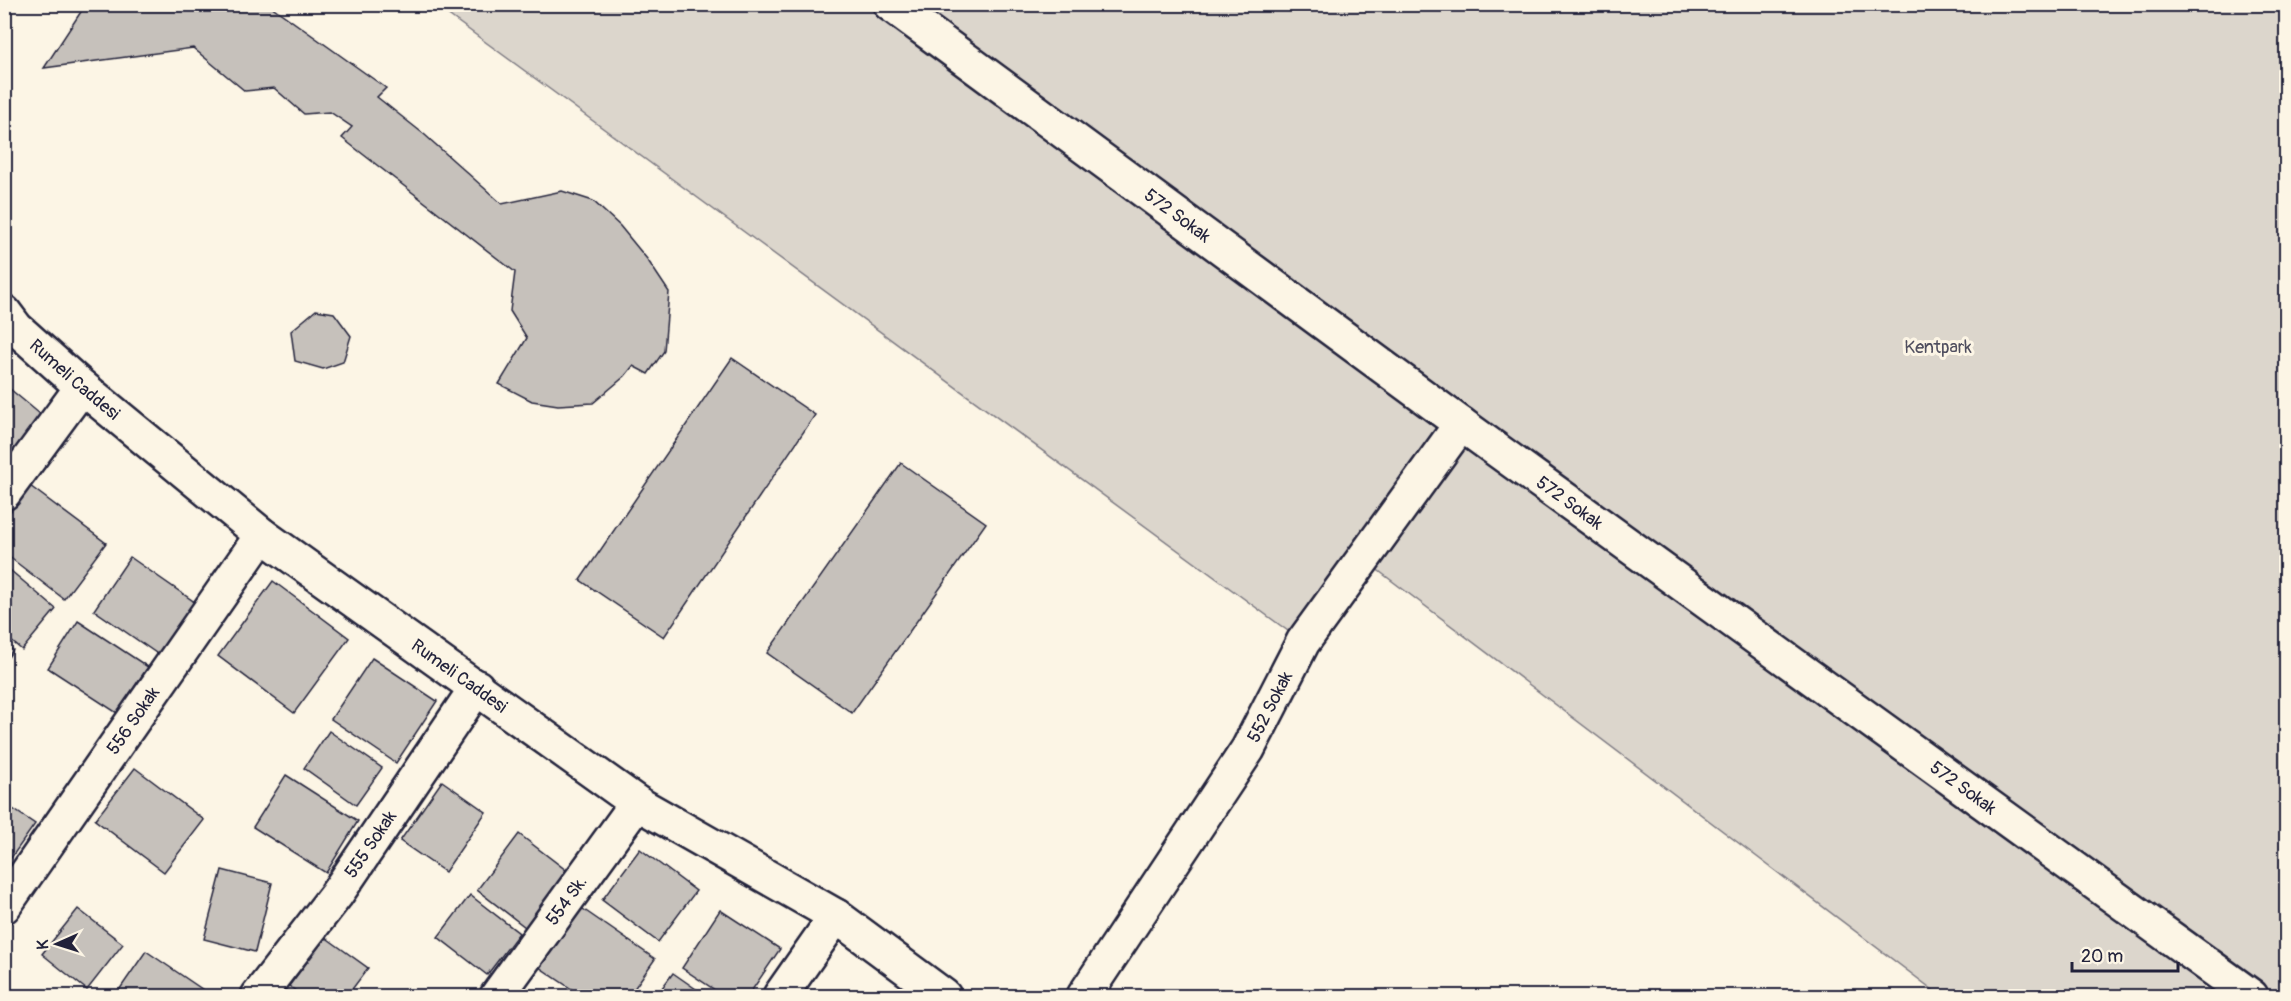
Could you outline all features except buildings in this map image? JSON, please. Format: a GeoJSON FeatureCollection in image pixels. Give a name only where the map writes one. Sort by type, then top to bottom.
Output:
{"type":"FeatureCollection","features":[{"type":"Feature","properties":{"kind":"street","name":"572 Sokak"},"geometry":{"type":"LineString","coordinates":[[890,4],[1461,424],[2251,996]]}},
{"type":"Feature","properties":{"kind":"street","name":"Rumeli Caddesi"},"geometry":{"type":"LineString","coordinates":[[4,312],[16,328],[81,387],[262,535],[637,803],[836,916],[945,996]]}},
{"type":"Feature","properties":{"kind":"street"},"geometry":{"type":"LineString","coordinates":[[4,493],[81,387]]}},
{"type":"Feature","properties":{"kind":"street","name":"552 Sokak"},"geometry":{"type":"LineString","coordinates":[[1084,996],[1248,750],[1303,642],[1461,424]]}},
{"type":"Feature","properties":{"kind":"street","name":"556 Sokak"},"geometry":{"type":"LineString","coordinates":[[4,906],[262,535]]}},
{"type":"Feature","properties":{"kind":"street","name":"555 Sokak"},"geometry":{"type":"LineString","coordinates":[[258,996],[336,895],[477,687]]}},
{"type":"Feature","properties":{"kind":"street","name":"554 Sk."},"geometry":{"type":"LineString","coordinates":[[497,996],[637,803]]}},
{"type":"Feature","properties":{"kind":"street"},"geometry":{"type":"LineString","coordinates":[[780,996],[836,916]]}},
{"type":"Feature","properties":{"kind":"green space","name":"Kentpark"},"geometry":{"type":"Polygon","coordinates":[[[435,5],[2286,5],[2286,298],[2280,344],[2286,369],[2286,996],[1941,996],[1363,559],[1303,642],[435,5]]]}}]}
